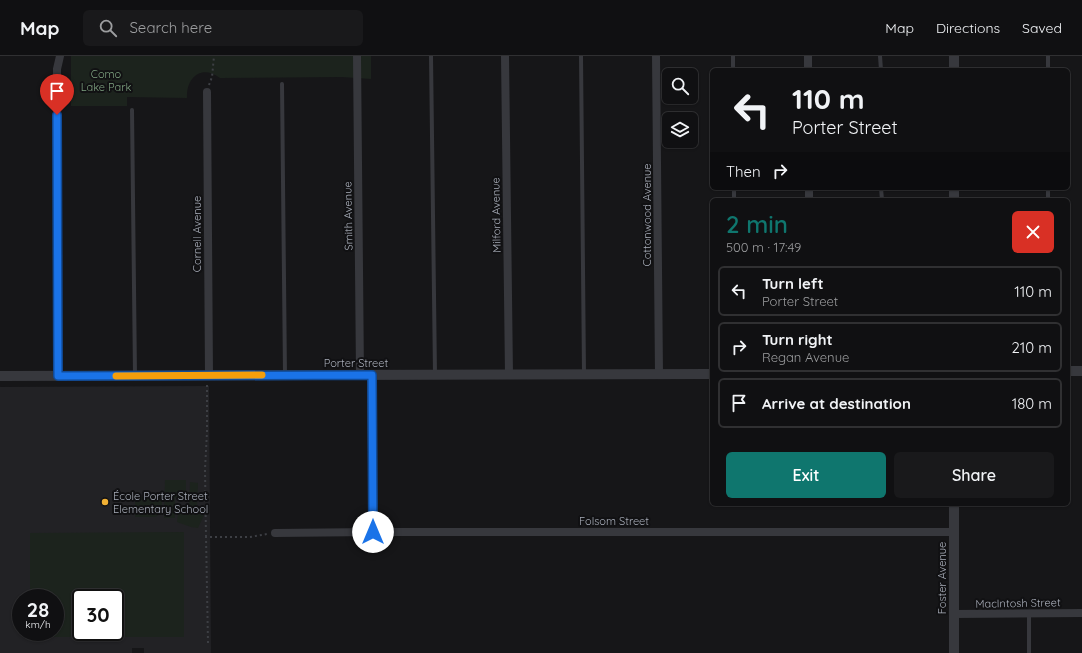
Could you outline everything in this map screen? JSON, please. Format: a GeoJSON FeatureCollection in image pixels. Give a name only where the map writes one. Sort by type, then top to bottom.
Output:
{"type":"FeatureCollection","features":[{"type":"Feature","properties":{"kind":"street"},"geometry":{"type":"LineString","coordinates":[[58,376],[57,69],[60,56]]}},
{"type":"Feature","properties":{"kind":"street","name":"Smith Avenue"},"geometry":{"type":"LineString","coordinates":[[357,56],[360,375]]}},
{"type":"Feature","properties":{"kind":"street","name":"Milford Avenue"},"geometry":{"type":"LineString","coordinates":[[505,56],[509,375]]}},
{"type":"Feature","properties":{"kind":"street","name":"Cottonwood Avenue"},"geometry":{"type":"LineString","coordinates":[[656,56],[659,374]]}},
{"type":"Feature","properties":{"kind":"street"},"geometry":{"type":"LineString","coordinates":[[808,56],[808,68]]}},
{"type":"Feature","properties":{"kind":"street"},"geometry":{"type":"LineString","coordinates":[[954,56],[954,68]]}},
{"type":"Feature","properties":{"kind":"street","name":"Cornell Avenue"},"geometry":{"type":"LineString","coordinates":[[207,92],[208,375]]}},
{"type":"Feature","properties":{"kind":"street"},"geometry":{"type":"LineString","coordinates":[[1070,371],[1082,371]]}},
{"type":"Feature","properties":{"kind":"street","name":"Porter Street"},"geometry":{"type":"LineString","coordinates":[[0,376],[710,374]]}},
{"type":"Feature","properties":{"kind":"street"},"geometry":{"type":"LineString","coordinates":[[372,375],[373,532]]}},
{"type":"Feature","properties":{"kind":"street","name":"Foster Avenue"},"geometry":{"type":"LineString","coordinates":[[954,506],[954,653]]}},
{"type":"Feature","properties":{"kind":"street","name":"Folsom Street"},"geometry":{"type":"LineString","coordinates":[[275,533],[954,532]]}},
{"type":"Feature","properties":{"kind":"street","name":"MacIntosh Street"},"geometry":{"type":"LineString","coordinates":[[954,614],[1082,613]]}},
{"type":"Feature","properties":{"kind":"lane"},"geometry":{"type":"LineString","coordinates":[[431,56],[435,375]]}},
{"type":"Feature","properties":{"kind":"lane"},"geometry":{"type":"LineString","coordinates":[[581,56],[584,374]]}},
{"type":"Feature","properties":{"kind":"lane"},"geometry":{"type":"LineString","coordinates":[[733,56],[733,68]]}},
{"type":"Feature","properties":{"kind":"lane"},"geometry":{"type":"LineString","coordinates":[[880,56],[880,68]]}},
{"type":"Feature","properties":{"kind":"lane"},"geometry":{"type":"LineString","coordinates":[[1048,56],[1048,68]]}},
{"type":"Feature","properties":{"kind":"lane"},"geometry":{"type":"LineString","coordinates":[[282,84],[285,375]]}},
{"type":"Feature","properties":{"kind":"lane"},"geometry":{"type":"LineString","coordinates":[[132,110],[135,376]]}},
{"type":"Feature","properties":{"kind":"lane"},"geometry":{"type":"LineString","coordinates":[[1029,614],[1029,653]]}},
{"type":"Feature","properties":{"kind":"path"},"geometry":{"type":"LineString","coordinates":[[207,92],[212,77],[214,56]]}},
{"type":"Feature","properties":{"kind":"path"},"geometry":{"type":"LineString","coordinates":[[208,375],[205,469],[208,643]]}},
{"type":"Feature","properties":{"kind":"path"},"geometry":{"type":"LineString","coordinates":[[206,537],[250,537],[275,533]]}},
{"type":"Feature","properties":{"kind":"shaded area","name":"École Porter Street Elementary School"},"geometry":{"type":"Polygon","coordinates":[[[209,386],[211,653],[144,653],[144,648],[132,648],[132,653],[0,653],[0,387],[209,386]]]}},
{"type":"Feature","properties":{"kind":"green space","name":"Como Lake Park"},"geometry":{"type":"Polygon","coordinates":[[[71,56],[371,56],[371,79],[342,77],[220,78],[207,72],[196,75],[192,79],[187,91],[187,98],[127,97],[127,106],[71,106],[71,56]]]}},
{"type":"Feature","properties":{"kind":"green space"},"geometry":{"type":"Polygon","coordinates":[[[165,480],[186,480],[186,498],[175,498],[175,518],[164,518],[165,480]]]}},
{"type":"Feature","properties":{"kind":"green space"},"geometry":{"type":"Polygon","coordinates":[[[190,482],[198,483],[197,507],[204,510],[204,515],[198,528],[177,522],[179,507],[189,507],[190,482]]]}},
{"type":"Feature","properties":{"kind":"green space"},"geometry":{"type":"Polygon","coordinates":[[[135,497],[162,497],[162,513],[155,517],[135,517],[135,497]]]}},
{"type":"Feature","properties":{"kind":"green space"},"geometry":{"type":"Polygon","coordinates":[[[184,532],[184,637],[124,637],[124,589],[72,589],[72,637],[64,637],[64,589],[30,589],[30,533],[184,532]]]}},
{"type":"Feature","properties":{"kind":"slow traffic"},"geometry":{"type":"LineString","coordinates":[[116,376],[262,375]]}},
{"type":"Feature","properties":{"kind":"place","name":"École Porter Street Elementary School"},"geometry":{"type":"Point","coordinates":[105,502]}},
{"type":"Feature","properties":{"kind":"route"},"geometry":{"type":"LineString","coordinates":[[57,115],[58,376],[372,375],[373,532]]}}]}
